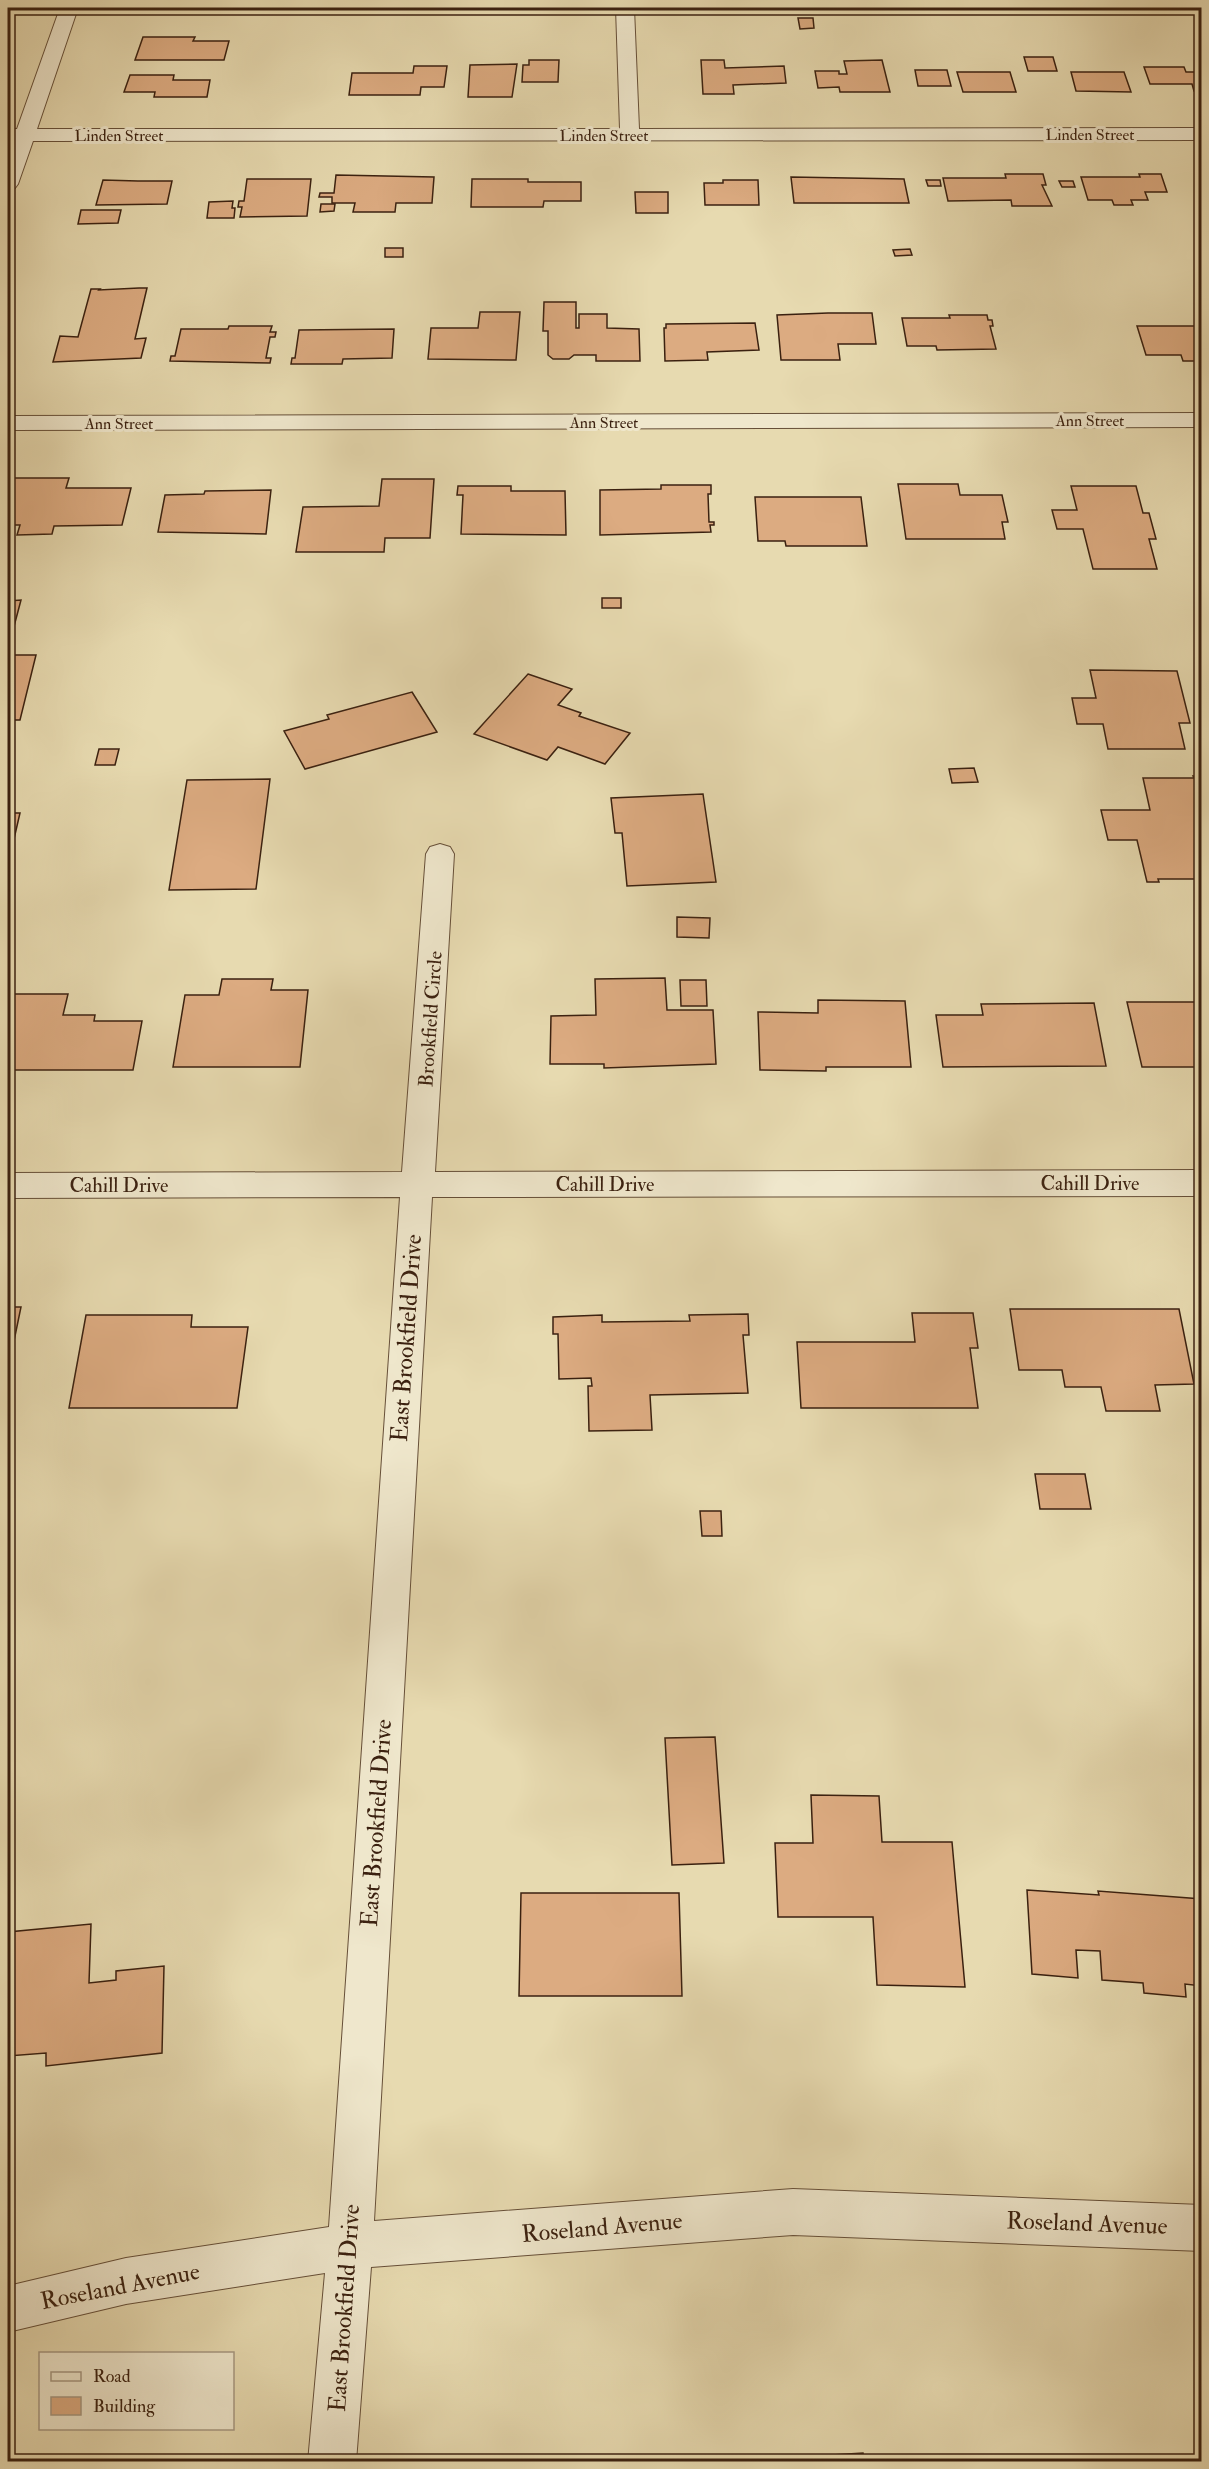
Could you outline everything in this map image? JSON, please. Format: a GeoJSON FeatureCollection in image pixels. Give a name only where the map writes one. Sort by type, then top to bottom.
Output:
{"type":"FeatureCollection","features":[{"type":"Feature","properties":{"kind":"street"},"geometry":{"type":"LineString","coordinates":[[8,184],[16,135],[69,8]]}},
{"type":"Feature","properties":{"kind":"street"},"geometry":{"type":"LineString","coordinates":[[625,8],[630,135]]}},
{"type":"Feature","properties":{"kind":"street","name":"Linden Street"},"geometry":{"type":"LineString","coordinates":[[16,135],[1202,134]]}},
{"type":"Feature","properties":{"kind":"street","name":"Ann Street"},"geometry":{"type":"LineString","coordinates":[[8,423],[1202,420]]}},
{"type":"Feature","properties":{"kind":"street","name":"Brookfield Circle"},"geometry":{"type":"LineString","coordinates":[[416,1184],[422,1134],[440,854]]}},
{"type":"Feature","properties":{"kind":"street","name":"Cahill Drive"},"geometry":{"type":"LineString","coordinates":[[8,1185],[1202,1183]]}},
{"type":"Feature","properties":{"kind":"street","name":"East Brookfield Drive"},"geometry":{"type":"LineString","coordinates":[[332,2462],[350,2247],[416,1184]]}},
{"type":"Feature","properties":{"kind":"street","name":"Roseland Avenue"},"geometry":{"type":"LineString","coordinates":[[8,2309],[126,2281],[350,2247],[793,2211],[1202,2228]]}},
{"type":"Feature","properties":{"kind":"building"},"geometry":{"type":"Polygon","coordinates":[[[798,18],[813,18],[814,28],[800,29],[798,18]]]}},
{"type":"Feature","properties":{"kind":"building"},"geometry":{"type":"Polygon","coordinates":[[[143,37],[195,37],[193,41],[229,41],[224,60],[135,60],[143,37]]]}},
{"type":"Feature","properties":{"kind":"building"},"geometry":{"type":"Polygon","coordinates":[[[1024,57],[1053,57],[1057,71],[1028,71],[1024,57]]]}},
{"type":"Feature","properties":{"kind":"building"},"geometry":{"type":"Polygon","coordinates":[[[529,60],[559,60],[558,82],[522,82],[523,65],[529,65],[529,60]]]}},
{"type":"Feature","properties":{"kind":"building"},"geometry":{"type":"Polygon","coordinates":[[[701,60],[724,60],[725,68],[784,66],[786,83],[733,85],[734,94],[703,94],[701,60]]]}},
{"type":"Feature","properties":{"kind":"building"},"geometry":{"type":"Polygon","coordinates":[[[882,60],[890,92],[840,92],[839,87],[818,88],[815,71],[839,71],[839,74],[847,74],[844,61],[882,60]]]}},
{"type":"Feature","properties":{"kind":"building"},"geometry":{"type":"Polygon","coordinates":[[[517,64],[512,97],[468,97],[470,65],[517,64]]]}},
{"type":"Feature","properties":{"kind":"building"},"geometry":{"type":"Polygon","coordinates":[[[414,66],[447,66],[444,87],[421,87],[420,95],[349,95],[352,73],[413,73],[414,66]]]}},
{"type":"Feature","properties":{"kind":"building"},"geometry":{"type":"Polygon","coordinates":[[[1144,67],[1184,67],[1186,72],[1202,72],[1202,91],[1194,91],[1192,84],[1150,84],[1144,67]]]}},
{"type":"Feature","properties":{"kind":"building"},"geometry":{"type":"Polygon","coordinates":[[[915,70],[947,70],[951,86],[918,86],[915,70]]]}},
{"type":"Feature","properties":{"kind":"building"},"geometry":{"type":"Polygon","coordinates":[[[957,72],[1010,72],[1016,92],[963,92],[957,72]]]}},
{"type":"Feature","properties":{"kind":"building"},"geometry":{"type":"Polygon","coordinates":[[[1071,72],[1124,72],[1131,92],[1076,91],[1071,72]]]}},
{"type":"Feature","properties":{"kind":"building"},"geometry":{"type":"Polygon","coordinates":[[[130,75],[174,75],[173,80],[210,80],[207,97],[154,97],[155,92],[124,92],[130,75]]]}},
{"type":"Feature","properties":{"kind":"building"},"geometry":{"type":"Polygon","coordinates":[[[1005,174],[1043,174],[1046,185],[1042,185],[1052,206],[1012,206],[1011,200],[948,201],[943,178],[1006,178],[1005,174]]]}},
{"type":"Feature","properties":{"kind":"building"},"geometry":{"type":"Polygon","coordinates":[[[1139,174],[1161,174],[1167,192],[1145,192],[1148,200],[1131,200],[1133,205],[1114,205],[1112,200],[1088,200],[1081,177],[1140,177],[1139,174]]]}},
{"type":"Feature","properties":{"kind":"building"},"geometry":{"type":"Polygon","coordinates":[[[336,175],[434,177],[432,203],[396,203],[395,212],[353,212],[355,203],[332,203],[332,197],[319,197],[320,193],[334,193],[336,175]]]}},
{"type":"Feature","properties":{"kind":"building"},"geometry":{"type":"Polygon","coordinates":[[[791,177],[904,179],[909,203],[794,203],[791,177]]]}},
{"type":"Feature","properties":{"kind":"building"},"geometry":{"type":"Polygon","coordinates":[[[247,179],[311,179],[307,216],[240,217],[242,207],[238,207],[239,201],[244,201],[247,179]]]}},
{"type":"Feature","properties":{"kind":"building"},"geometry":{"type":"Polygon","coordinates":[[[472,179],[581,182],[581,201],[544,201],[543,207],[471,207],[472,179]]]}},
{"type":"Feature","properties":{"kind":"building"},"geometry":{"type":"Polygon","coordinates":[[[103,180],[172,181],[167,204],[96,205],[103,180]]]}},
{"type":"Feature","properties":{"kind":"building"},"geometry":{"type":"Polygon","coordinates":[[[723,180],[758,180],[759,205],[705,205],[704,183],[723,183],[723,180]]]}},
{"type":"Feature","properties":{"kind":"building"},"geometry":{"type":"Polygon","coordinates":[[[926,180],[940,180],[941,186],[928,186],[926,180]]]}},
{"type":"Feature","properties":{"kind":"building"},"geometry":{"type":"Polygon","coordinates":[[[1059,181],[1073,181],[1075,187],[1062,187],[1059,181]]]}},
{"type":"Feature","properties":{"kind":"building"},"geometry":{"type":"Polygon","coordinates":[[[635,192],[668,192],[668,213],[636,213],[635,192]]]}},
{"type":"Feature","properties":{"kind":"building"},"geometry":{"type":"Polygon","coordinates":[[[233,201],[234,218],[207,218],[209,202],[233,201]]]}},
{"type":"Feature","properties":{"kind":"building"},"geometry":{"type":"Polygon","coordinates":[[[321,204],[335,204],[334,211],[320,212],[321,204]]]}},
{"type":"Feature","properties":{"kind":"building"},"geometry":{"type":"Polygon","coordinates":[[[81,210],[121,210],[118,223],[78,224],[81,210]]]}},
{"type":"Feature","properties":{"kind":"building"},"geometry":{"type":"Polygon","coordinates":[[[385,248],[403,248],[403,257],[385,257],[385,248]]]}},
{"type":"Feature","properties":{"kind":"building"},"geometry":{"type":"Polygon","coordinates":[[[910,249],[912,255],[895,256],[893,250],[910,249]]]}},
{"type":"Feature","properties":{"kind":"building"},"geometry":{"type":"Polygon","coordinates":[[[147,288],[135,339],[146,338],[141,358],[53,362],[60,336],[78,337],[91,289],[147,288]]]}},
{"type":"Feature","properties":{"kind":"building"},"geometry":{"type":"Polygon","coordinates":[[[544,302],[576,302],[576,328],[579,328],[579,314],[607,314],[607,328],[639,329],[640,361],[596,361],[596,355],[574,355],[569,359],[553,359],[548,355],[548,331],[543,331],[544,302]]]}},
{"type":"Feature","properties":{"kind":"building"},"geometry":{"type":"Polygon","coordinates":[[[480,312],[520,312],[516,360],[428,359],[431,328],[478,328],[480,312]]]}},
{"type":"Feature","properties":{"kind":"building"},"geometry":{"type":"Polygon","coordinates":[[[872,313],[876,344],[838,344],[840,360],[781,360],[777,315],[872,313]]]}},
{"type":"Feature","properties":{"kind":"building"},"geometry":{"type":"Polygon","coordinates":[[[949,315],[987,315],[988,320],[992,320],[993,326],[990,326],[996,349],[937,350],[936,346],[907,346],[902,318],[950,318],[949,315]]]}},
{"type":"Feature","properties":{"kind":"building"},"geometry":{"type":"Polygon","coordinates":[[[755,323],[759,350],[707,352],[708,360],[665,361],[664,328],[666,324],[755,323]]]}},
{"type":"Feature","properties":{"kind":"building"},"geometry":{"type":"Polygon","coordinates":[[[229,326],[272,326],[270,332],[276,332],[275,337],[270,337],[266,358],[271,358],[270,363],[170,361],[171,356],[175,356],[181,329],[228,329],[229,326]]]}},
{"type":"Feature","properties":{"kind":"building"},"geometry":{"type":"Polygon","coordinates":[[[1137,326],[1202,326],[1202,361],[1183,361],[1181,355],[1146,355],[1137,326]]]}},
{"type":"Feature","properties":{"kind":"building"},"geometry":{"type":"Polygon","coordinates":[[[394,329],[392,358],[343,359],[342,364],[291,364],[292,358],[295,358],[299,330],[394,329]]]}},
{"type":"Feature","properties":{"kind":"building"},"geometry":{"type":"Polygon","coordinates":[[[14,478],[69,478],[66,488],[131,488],[122,525],[54,526],[52,534],[17,535],[20,525],[9,525],[14,509],[8,509],[14,478]]]}},
{"type":"Feature","properties":{"kind":"building"},"geometry":{"type":"Polygon","coordinates":[[[382,479],[434,479],[430,538],[385,538],[384,552],[296,552],[303,507],[379,506],[382,479]]]}},
{"type":"Feature","properties":{"kind":"building"},"geometry":{"type":"Polygon","coordinates":[[[898,484],[958,484],[960,495],[1002,495],[1008,522],[1002,522],[1005,539],[906,539],[898,484]]]}},
{"type":"Feature","properties":{"kind":"building"},"geometry":{"type":"Polygon","coordinates":[[[661,485],[711,485],[711,494],[708,494],[709,522],[714,522],[714,525],[710,525],[711,532],[600,535],[600,490],[661,489],[661,485]]]}},
{"type":"Feature","properties":{"kind":"building"},"geometry":{"type":"Polygon","coordinates":[[[458,486],[511,486],[511,491],[565,491],[566,535],[461,534],[463,495],[457,495],[458,486]]]}},
{"type":"Feature","properties":{"kind":"building"},"geometry":{"type":"Polygon","coordinates":[[[1071,486],[1136,486],[1143,513],[1149,513],[1156,539],[1149,539],[1157,569],[1093,569],[1083,529],[1057,529],[1052,510],[1077,510],[1071,486]]]}},
{"type":"Feature","properties":{"kind":"building"},"geometry":{"type":"Polygon","coordinates":[[[271,490],[266,534],[158,532],[165,495],[204,494],[205,491],[271,490]]]}},
{"type":"Feature","properties":{"kind":"building"},"geometry":{"type":"Polygon","coordinates":[[[755,497],[861,497],[867,546],[786,546],[785,541],[758,541],[755,497]]]}},
{"type":"Feature","properties":{"kind":"building"},"geometry":{"type":"Polygon","coordinates":[[[602,598],[621,598],[621,608],[602,608],[602,598]]]}},
{"type":"Feature","properties":{"kind":"building"},"geometry":{"type":"Polygon","coordinates":[[[21,600],[12,634],[8,634],[8,601],[21,600]]]}},
{"type":"Feature","properties":{"kind":"building"},"geometry":{"type":"Polygon","coordinates":[[[8,655],[36,655],[20,720],[9,720],[8,727],[8,655]]]}},
{"type":"Feature","properties":{"kind":"building"},"geometry":{"type":"Polygon","coordinates":[[[1090,670],[1177,671],[1190,723],[1179,723],[1185,749],[1108,749],[1103,724],[1077,724],[1072,698],[1096,698],[1090,670]]]}},
{"type":"Feature","properties":{"kind":"building"},"geometry":{"type":"Polygon","coordinates":[[[528,674],[572,689],[558,705],[581,713],[579,716],[630,733],[605,764],[558,747],[547,760],[474,734],[528,674]]]}},
{"type":"Feature","properties":{"kind":"building"},"geometry":{"type":"Polygon","coordinates":[[[412,692],[437,732],[305,769],[284,731],[329,719],[327,715],[412,692]]]}},
{"type":"Feature","properties":{"kind":"building"},"geometry":{"type":"Polygon","coordinates":[[[99,749],[119,749],[115,765],[95,765],[99,749]]]}},
{"type":"Feature","properties":{"kind":"building"},"geometry":{"type":"Polygon","coordinates":[[[974,768],[978,782],[952,783],[949,769],[974,768]]]}},
{"type":"Feature","properties":{"kind":"building"},"geometry":{"type":"Polygon","coordinates":[[[1193,776],[1202,776],[1202,879],[1158,879],[1159,882],[1147,882],[1137,840],[1108,840],[1101,810],[1150,810],[1143,778],[1194,778],[1193,776]]]}},
{"type":"Feature","properties":{"kind":"building"},"geometry":{"type":"Polygon","coordinates":[[[270,779],[256,889],[169,890],[187,780],[270,779]]]}},
{"type":"Feature","properties":{"kind":"building"},"geometry":{"type":"Polygon","coordinates":[[[703,794],[716,882],[627,886],[622,833],[615,833],[611,798],[703,794]]]}},
{"type":"Feature","properties":{"kind":"building"},"geometry":{"type":"Polygon","coordinates":[[[8,813],[20,813],[14,839],[8,839],[8,813]]]}},
{"type":"Feature","properties":{"kind":"building"},"geometry":{"type":"Polygon","coordinates":[[[677,917],[710,918],[709,938],[677,937],[677,917]]]}},
{"type":"Feature","properties":{"kind":"building"},"geometry":{"type":"Polygon","coordinates":[[[665,978],[667,1010],[713,1010],[716,1064],[604,1068],[604,1064],[550,1064],[551,1016],[596,1015],[595,979],[665,978]]]}},
{"type":"Feature","properties":{"kind":"building"},"geometry":{"type":"Polygon","coordinates":[[[222,979],[273,979],[271,990],[308,990],[300,1067],[173,1067],[185,995],[219,995],[222,979]]]}},
{"type":"Feature","properties":{"kind":"building"},"geometry":{"type":"Polygon","coordinates":[[[680,980],[706,980],[707,1006],[681,1006],[680,980]]]}},
{"type":"Feature","properties":{"kind":"building"},"geometry":{"type":"Polygon","coordinates":[[[8,994],[68,994],[63,1015],[95,1015],[94,1021],[142,1021],[133,1070],[8,1070],[8,994]]]}},
{"type":"Feature","properties":{"kind":"building"},"geometry":{"type":"Polygon","coordinates":[[[818,1000],[905,1001],[911,1067],[826,1067],[826,1071],[760,1070],[758,1012],[818,1013],[818,1000]]]}},
{"type":"Feature","properties":{"kind":"building"},"geometry":{"type":"Polygon","coordinates":[[[1127,1002],[1202,1002],[1202,1067],[1142,1067],[1127,1002]]]}},
{"type":"Feature","properties":{"kind":"building"},"geometry":{"type":"Polygon","coordinates":[[[1094,1003],[1106,1066],[943,1067],[936,1015],[983,1015],[981,1004],[1094,1003]]]}},
{"type":"Feature","properties":{"kind":"building"},"geometry":{"type":"Polygon","coordinates":[[[8,1307],[21,1307],[8,1370],[8,1307]]]}},
{"type":"Feature","properties":{"kind":"building"},"geometry":{"type":"Polygon","coordinates":[[[1010,1309],[1179,1309],[1194,1384],[1155,1385],[1160,1411],[1106,1411],[1101,1387],[1065,1387],[1062,1370],[1019,1370],[1010,1309]]]}},
{"type":"Feature","properties":{"kind":"building"},"geometry":{"type":"Polygon","coordinates":[[[912,1313],[973,1313],[978,1348],[970,1348],[978,1408],[801,1408],[797,1342],[915,1342],[912,1313]]]}},
{"type":"Feature","properties":{"kind":"building"},"geometry":{"type":"Polygon","coordinates":[[[748,1314],[749,1335],[743,1335],[748,1393],[650,1395],[652,1430],[589,1431],[588,1386],[592,1386],[591,1378],[559,1379],[558,1334],[553,1334],[553,1317],[602,1315],[602,1322],[690,1321],[689,1315],[748,1314]]]}},
{"type":"Feature","properties":{"kind":"building"},"geometry":{"type":"Polygon","coordinates":[[[86,1315],[192,1315],[191,1327],[248,1327],[237,1408],[69,1408],[86,1315]]]}},
{"type":"Feature","properties":{"kind":"building"},"geometry":{"type":"Polygon","coordinates":[[[1035,1474],[1085,1474],[1091,1509],[1040,1509],[1035,1474]]]}},
{"type":"Feature","properties":{"kind":"building"},"geometry":{"type":"Polygon","coordinates":[[[700,1511],[721,1511],[722,1536],[702,1536],[700,1511]]]}},
{"type":"Feature","properties":{"kind":"building"},"geometry":{"type":"Polygon","coordinates":[[[715,1737],[724,1863],[672,1865],[665,1738],[715,1737]]]}},
{"type":"Feature","properties":{"kind":"building"},"geometry":{"type":"Polygon","coordinates":[[[811,1795],[879,1796],[882,1842],[952,1842],[965,1987],[877,1985],[873,1917],[778,1917],[775,1843],[813,1843],[811,1795]]]}},
{"type":"Feature","properties":{"kind":"building"},"geometry":{"type":"Polygon","coordinates":[[[1027,1890],[1099,1895],[1098,1891],[1202,1899],[1202,1986],[1185,1984],[1186,1997],[1144,1993],[1143,1983],[1102,1980],[1100,1951],[1076,1950],[1078,1978],[1032,1974],[1027,1890]]]}},
{"type":"Feature","properties":{"kind":"building"},"geometry":{"type":"Polygon","coordinates":[[[521,1893],[679,1893],[682,1996],[519,1996],[521,1893]]]}},
{"type":"Feature","properties":{"kind":"building"},"geometry":{"type":"Polygon","coordinates":[[[91,1924],[89,1983],[116,1980],[116,1971],[164,1966],[162,2053],[46,2066],[46,2053],[8,2056],[8,1932],[91,1924]]]}},
{"type":"Feature","properties":{"kind":"building"},"geometry":{"type":"Polygon","coordinates":[[[863,2453],[864,2462],[736,2461],[863,2453]]]}}]}
